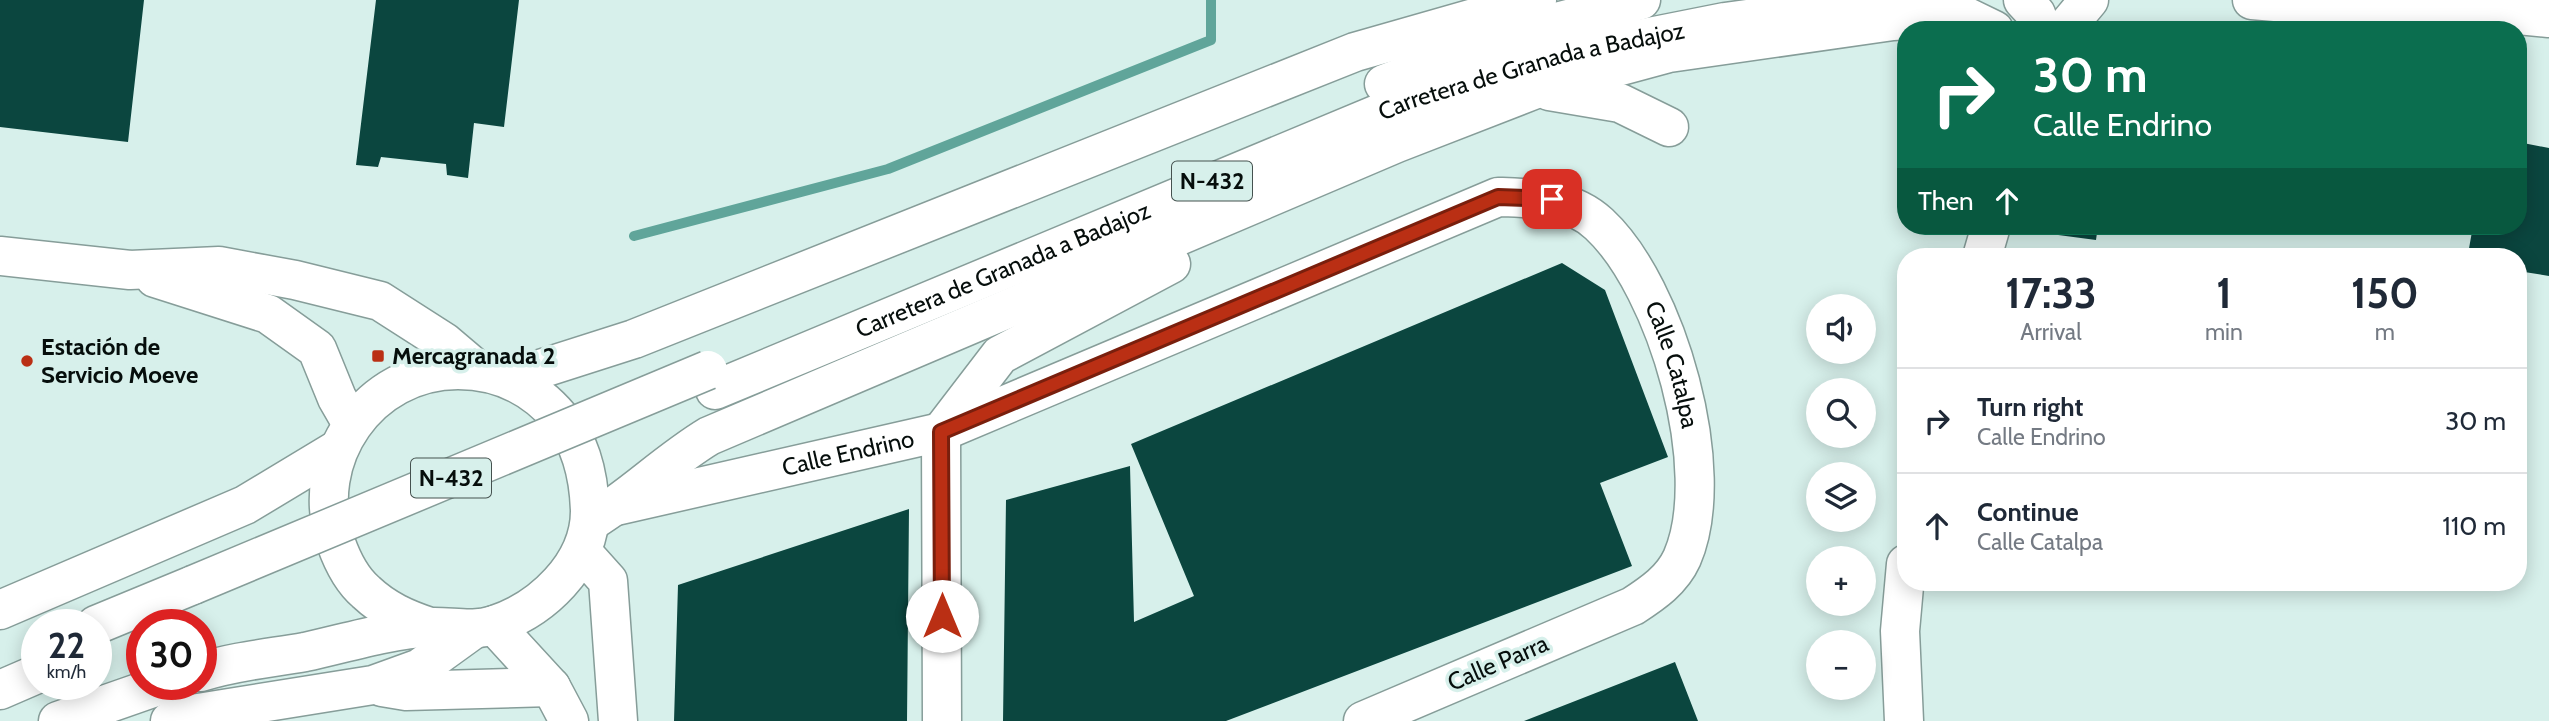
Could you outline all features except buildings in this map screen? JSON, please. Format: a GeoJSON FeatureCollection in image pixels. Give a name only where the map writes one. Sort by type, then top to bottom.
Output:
{"type":"FeatureCollection","features":[{"type":"Feature","properties":{"kind":"main road"},"geometry":{"type":"LineString","coordinates":[[0,610],[245,505],[345,436],[376,398],[407,379],[441,370],[493,374],[634,339],[1356,52],[1537,0]]}},
{"type":"Feature","properties":{"kind":"main road","name":"Carretera de Granada a Badajoz"},"geometry":{"type":"LineString","coordinates":[[711,380],[1376,87],[1522,32],[1641,0]]}},
{"type":"Feature","properties":{"kind":"main road","name":"Carretera de Granada a Badajoz"},"geometry":{"type":"LineString","coordinates":[[112,620],[197,596],[711,380],[1409,100],[1569,53],[1725,22],[1852,5],[1914,0]]}},
{"type":"Feature","properties":{"kind":"main road"},"geometry":{"type":"LineString","coordinates":[[2023,0],[2039,21]]}},
{"type":"Feature","properties":{"kind":"main road"},"geometry":{"type":"LineString","coordinates":[[2072,21],[2090,0]]}},
{"type":"Feature","properties":{"kind":"main road"},"geometry":{"type":"LineString","coordinates":[[2252,0],[2298,4],[2389,2],[2549,18]]}},
{"type":"Feature","properties":{"kind":"main road"},"geometry":{"type":"LineString","coordinates":[[1902,21],[1965,16],[1975,21]]}},
{"type":"Feature","properties":{"kind":"main road"},"geometry":{"type":"LineString","coordinates":[[1669,53],[1725,22]]}},
{"type":"Feature","properties":{"kind":"main road"},"geometry":{"type":"LineString","coordinates":[[170,721],[192,714],[373,685],[420,668],[484,627],[531,609],[561,582],[596,527],[647,478],[709,436],[1397,143],[1536,89],[1669,53],[1897,22]]}},
{"type":"Feature","properties":{"kind":"main road"},"geometry":{"type":"LineString","coordinates":[[1536,89],[1620,103],[1669,127]]}},
{"type":"Feature","properties":{"kind":"main road","name":"Calle Endrino"},"geometry":{"type":"LineString","coordinates":[[596,527],[941,432],[1498,197]]}},
{"type":"Feature","properties":{"kind":"main road","name":"Calle Catalpa"},"geometry":{"type":"LineString","coordinates":[[1498,197],[1552,199],[1598,223],[1628,260],[1658,317],[1681,376],[1692,443],[1692,522],[1681,559],[1662,587],[1633,606]]}},
{"type":"Feature","properties":{"kind":"main road"},"geometry":{"type":"LineString","coordinates":[[942,721],[941,432],[1000,355],[1178,261],[1252,205]]}},
{"type":"Feature","properties":{"kind":"main road"},"geometry":{"type":"LineString","coordinates":[[0,256],[130,270],[219,266],[295,280],[380,302],[493,374],[544,400],[570,430],[586,467],[608,581],[618,721]]}},
{"type":"Feature","properties":{"kind":"main road"},"geometry":{"type":"LineString","coordinates":[[130,270],[268,314],[317,349],[337,397],[345,436],[328,485],[330,524],[342,560],[364,591],[374,599],[395,614],[430,627]]}},
{"type":"Feature","properties":{"kind":"main road"},"geometry":{"type":"LineString","coordinates":[[1904,591],[1900,631],[1904,721]]}},
{"type":"Feature","properties":{"kind":"main road","name":"Carretera de Granada a Badajoz"},"geometry":{"type":"LineString","coordinates":[[179,609],[197,596]]}},
{"type":"Feature","properties":{"kind":"main road","name":"Calle Parra"},"geometry":{"type":"LineString","coordinates":[[1363,721],[1633,606]]}},
{"type":"Feature","properties":{"kind":"main road"},"geometry":{"type":"LineString","coordinates":[[217,669],[430,627],[484,627],[551,687],[569,721]]}},
{"type":"Feature","properties":{"kind":"main road"},"geometry":{"type":"LineString","coordinates":[[0,664],[21,655]]}},
{"type":"Feature","properties":{"kind":"main road"},"geometry":{"type":"LineString","coordinates":[[0,690],[21,681]]}},
{"type":"Feature","properties":{"kind":"main road"},"geometry":{"type":"LineString","coordinates":[[373,685],[406,691],[551,687]]}},
{"type":"Feature","properties":{"kind":"main road"},"geometry":{"type":"LineString","coordinates":[[58,721],[126,697]]}},
{"type":"Feature","properties":{"kind":"waterway"},"geometry":{"type":"LineString","coordinates":[[634,236],[888,169],[1211,40],[1211,0]]}},
{"type":"Feature","properties":{"kind":"place","name":"Mercagranada 2"},"geometry":{"type":"Point","coordinates":[378,356]}},
{"type":"Feature","properties":{"kind":"place","name":"Estación de Servicio Moeve"},"geometry":{"type":"Point","coordinates":[27,361]}},
{"type":"Feature","properties":{"kind":"route"},"geometry":{"type":"LineString","coordinates":[[942,616],[941,432],[1498,197],[1552,199]]}}]}
